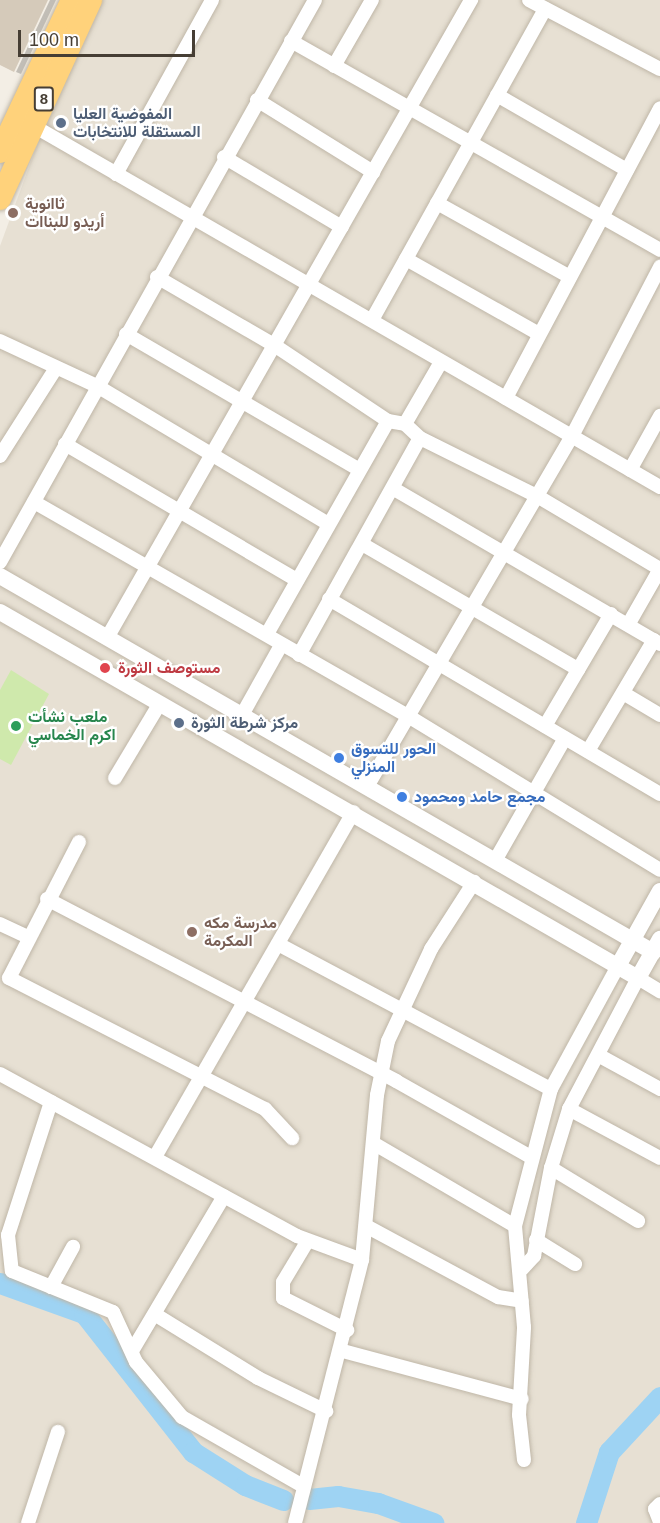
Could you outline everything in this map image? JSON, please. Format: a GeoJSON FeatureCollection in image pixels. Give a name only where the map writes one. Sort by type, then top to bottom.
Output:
{"type":"FeatureCollection","features":[{"type":"Feature","properties":{"kind":"highway","name":"8"},"geometry":{"type":"LineString","coordinates":[[0,152],[72,0]]}},
{"type":"Feature","properties":{"kind":"highway","name":"8"},"geometry":{"type":"LineString","coordinates":[[0,199],[91,0]]}},
{"type":"Feature","properties":{"kind":"street"},"geometry":{"type":"LineString","coordinates":[[116,174],[212,0]]}},
{"type":"Feature","properties":{"kind":"street"},"geometry":{"type":"LineString","coordinates":[[0,562],[190,216],[315,0]]}},
{"type":"Feature","properties":{"kind":"street"},"geometry":{"type":"LineString","coordinates":[[334,66],[372,0]]}},
{"type":"Feature","properties":{"kind":"street"},"geometry":{"type":"LineString","coordinates":[[107,638],[471,0]]}},
{"type":"Feature","properties":{"kind":"street"},"geometry":{"type":"LineString","coordinates":[[529,0],[660,69]]}},
{"type":"Feature","properties":{"kind":"street"},"geometry":{"type":"LineString","coordinates":[[372,320],[545,9]]}},
{"type":"Feature","properties":{"kind":"street"},"geometry":{"type":"LineString","coordinates":[[291,41],[408,110],[660,250]]}},
{"type":"Feature","properties":{"kind":"street"},"geometry":{"type":"LineString","coordinates":[[497,95],[627,170]]}},
{"type":"Feature","properties":{"kind":"street"},"geometry":{"type":"LineString","coordinates":[[257,100],[373,172]]}},
{"type":"Feature","properties":{"kind":"street"},"geometry":{"type":"LineString","coordinates":[[506,398],[660,108]]}},
{"type":"Feature","properties":{"kind":"street"},"geometry":{"type":"LineString","coordinates":[[32,125],[660,487]]}},
{"type":"Feature","properties":{"kind":"street"},"geometry":{"type":"LineString","coordinates":[[224,157],[342,227]]}},
{"type":"Feature","properties":{"kind":"street"},"geometry":{"type":"LineString","coordinates":[[437,203],[570,277]]}},
{"type":"Feature","properties":{"kind":"street"},"geometry":{"type":"LineString","coordinates":[[406,259],[539,334]]}},
{"type":"Feature","properties":{"kind":"street"},"geometry":{"type":"LineString","coordinates":[[368,785],[572,436],[660,267]]}},
{"type":"Feature","properties":{"kind":"street"},"geometry":{"type":"LineString","coordinates":[[157,277],[274,345],[388,421],[405,424],[420,438],[537,496],[660,569],[628,625]]}},
{"type":"Feature","properties":{"kind":"street"},"geometry":{"type":"LineString","coordinates":[[647,291],[660,298]]}},
{"type":"Feature","properties":{"kind":"street"},"geometry":{"type":"LineString","coordinates":[[126,334],[358,469]]}},
{"type":"Feature","properties":{"kind":"street"},"geometry":{"type":"LineString","coordinates":[[0,341],[97,386],[211,456],[327,523]]}},
{"type":"Feature","properties":{"kind":"street"},"geometry":{"type":"LineString","coordinates":[[405,424],[441,362]]}},
{"type":"Feature","properties":{"kind":"street"},"geometry":{"type":"LineString","coordinates":[[0,456],[56,368]]}},
{"type":"Feature","properties":{"kind":"street"},"geometry":{"type":"LineString","coordinates":[[630,470],[660,416]]}},
{"type":"Feature","properties":{"kind":"street"},"geometry":{"type":"LineString","coordinates":[[267,634],[327,523],[388,421]]}},
{"type":"Feature","properties":{"kind":"street"},"geometry":{"type":"LineString","coordinates":[[299,655],[394,489],[420,438]]}},
{"type":"Feature","properties":{"kind":"street"},"geometry":{"type":"LineString","coordinates":[[65,444],[297,580]]}},
{"type":"Feature","properties":{"kind":"street"},"geometry":{"type":"LineString","coordinates":[[394,489],[505,550],[657,642],[588,751]]}},
{"type":"Feature","properties":{"kind":"street"},"geometry":{"type":"LineString","coordinates":[[33,502],[267,634],[280,647],[299,655],[408,716],[660,870]]}},
{"type":"Feature","properties":{"kind":"street"},"geometry":{"type":"LineString","coordinates":[[362,544],[578,669]]}},
{"type":"Feature","properties":{"kind":"street"},"geometry":{"type":"LineString","coordinates":[[0,576],[237,713],[368,785],[632,940],[658,950],[638,978],[569,1109],[551,1168],[534,1257],[522,1269]]}},
{"type":"Feature","properties":{"kind":"street"},"geometry":{"type":"LineString","coordinates":[[329,599],[660,794]]}},
{"type":"Feature","properties":{"kind":"street"},"geometry":{"type":"LineString","coordinates":[[0,612],[353,812],[660,991]]}},
{"type":"Feature","properties":{"kind":"street"},"geometry":{"type":"LineString","coordinates":[[545,726],[611,614]]}},
{"type":"Feature","properties":{"kind":"street"},"geometry":{"type":"LineString","coordinates":[[217,736],[237,713],[280,647]]}},
{"type":"Feature","properties":{"kind":"street"},"geometry":{"type":"LineString","coordinates":[[623,693],[660,715]]}},
{"type":"Feature","properties":{"kind":"street"},"geometry":{"type":"LineString","coordinates":[[115,778],[160,703]]}},
{"type":"Feature","properties":{"kind":"street"},"geometry":{"type":"LineString","coordinates":[[496,859],[565,738]]}},
{"type":"Feature","properties":{"kind":"street"},"geometry":{"type":"LineString","coordinates":[[155,1157],[353,812]]}},
{"type":"Feature","properties":{"kind":"street"},"geometry":{"type":"LineString","coordinates":[[79,842],[9,970],[12,981],[265,1109],[292,1138]]}},
{"type":"Feature","properties":{"kind":"street"},"geometry":{"type":"LineString","coordinates":[[294,1523],[343,1351],[362,1260],[381,1073],[400,1011],[474,882]]}},
{"type":"Feature","properties":{"kind":"street"},"geometry":{"type":"LineString","coordinates":[[524,1460],[522,1269],[516,1257],[515,1226],[531,1157],[551,1089],[660,891]]}},
{"type":"Feature","properties":{"kind":"street"},"geometry":{"type":"LineString","coordinates":[[47,899],[381,1073],[531,1157]]}},
{"type":"Feature","properties":{"kind":"street"},"geometry":{"type":"LineString","coordinates":[[0,924],[26,936]]}},
{"type":"Feature","properties":{"kind":"street"},"geometry":{"type":"LineString","coordinates":[[278,944],[400,1011],[551,1089]]}},
{"type":"Feature","properties":{"kind":"street"},"geometry":{"type":"LineString","coordinates":[[598,1054],[660,1089]]}},
{"type":"Feature","properties":{"kind":"street"},"geometry":{"type":"LineString","coordinates":[[0,1074],[307,1242],[362,1260]]}},
{"type":"Feature","properties":{"kind":"street"},"geometry":{"type":"LineString","coordinates":[[51,1102],[13,1216],[6,1251],[12,1271],[113,1312],[132,1351],[161,1397],[182,1417],[303,1486]]}},
{"type":"Feature","properties":{"kind":"street"},"geometry":{"type":"LineString","coordinates":[[569,1109],[660,1158]]}},
{"type":"Feature","properties":{"kind":"street"},"geometry":{"type":"LineString","coordinates":[[373,1143],[515,1226]]}},
{"type":"Feature","properties":{"kind":"street"},"geometry":{"type":"LineString","coordinates":[[551,1168],[638,1221]]}},
{"type":"Feature","properties":{"kind":"street"},"geometry":{"type":"LineString","coordinates":[[132,1351],[156,1315],[224,1196]]}},
{"type":"Feature","properties":{"kind":"street"},"geometry":{"type":"LineString","coordinates":[[0,1209],[13,1216]]}},
{"type":"Feature","properties":{"kind":"street"},"geometry":{"type":"LineString","coordinates":[[366,1226],[498,1297],[522,1301]]}},
{"type":"Feature","properties":{"kind":"street"},"geometry":{"type":"LineString","coordinates":[[536,1240],[575,1264]]}},
{"type":"Feature","properties":{"kind":"street"},"geometry":{"type":"LineString","coordinates":[[307,1242],[283,1282],[283,1298],[347,1330]]}},
{"type":"Feature","properties":{"kind":"street"},"geometry":{"type":"LineString","coordinates":[[51,1287],[73,1247]]}},
{"type":"Feature","properties":{"kind":"street"},"geometry":{"type":"LineString","coordinates":[[156,1315],[258,1378],[326,1411]]}},
{"type":"Feature","properties":{"kind":"street"},"geometry":{"type":"LineString","coordinates":[[343,1351],[522,1399]]}},
{"type":"Feature","properties":{"kind":"street"},"geometry":{"type":"LineString","coordinates":[[28,1523],[58,1432]]}},
{"type":"Feature","properties":{"kind":"street"},"geometry":{"type":"LineString","coordinates":[[660,1504],[656,1509],[660,1522]]}},
{"type":"Feature","properties":{"kind":"shaded area"},"geometry":{"type":"Polygon","coordinates":[[[100,0],[660,0],[660,1523],[0,1523],[0,246],[66,66],[100,0]]]}},
{"type":"Feature","properties":{"kind":"green space","name":"ملعب نشأت اكرم الخماسي"},"geometry":{"type":"Polygon","coordinates":[[[11,670],[49,694],[11,765],[0,759],[0,690],[11,670]]]}},
{"type":"Feature","properties":{"kind":"building"},"geometry":{"type":"Polygon","coordinates":[[[0,0],[48,0],[14,72],[0,65],[0,0]]]}},
{"type":"Feature","properties":{"kind":"waterway"},"geometry":{"type":"LineString","coordinates":[[0,1283],[84,1313],[193,1452],[245,1485],[283,1500]]}},
{"type":"Feature","properties":{"kind":"waterway"},"geometry":{"type":"LineString","coordinates":[[586,1523],[609,1452],[660,1397]]}},
{"type":"Feature","properties":{"kind":"waterway"},"geometry":{"type":"LineString","coordinates":[[309,1499],[338,1496],[378,1503],[433,1523]]}},
{"type":"Feature","properties":{"kind":"place","name":"المفوضية العليا المستقلة للانتخابات"},"geometry":{"type":"Point","coordinates":[61,123]}},
{"type":"Feature","properties":{"kind":"place","name":"ثاانوية أريدو للبناات"},"geometry":{"type":"Point","coordinates":[13,213]}},
{"type":"Feature","properties":{"kind":"place","name":"مستوصف الثورة"},"geometry":{"type":"Point","coordinates":[105,668]}},
{"type":"Feature","properties":{"kind":"place","name":"مركز شرطة الثورة"},"geometry":{"type":"Point","coordinates":[179,723]}},
{"type":"Feature","properties":{"kind":"place","name":"ملعب نشأت اكرم الخماسي"},"geometry":{"type":"Point","coordinates":[16,726]}},
{"type":"Feature","properties":{"kind":"place","name":"الحور للتسوق المنزلي"},"geometry":{"type":"Point","coordinates":[339,758]}},
{"type":"Feature","properties":{"kind":"place","name":"مجمع حامد ومحمود"},"geometry":{"type":"Point","coordinates":[402,797]}},
{"type":"Feature","properties":{"kind":"place","name":"مدرسة مكه المكرمة"},"geometry":{"type":"Point","coordinates":[192,932]}}]}
